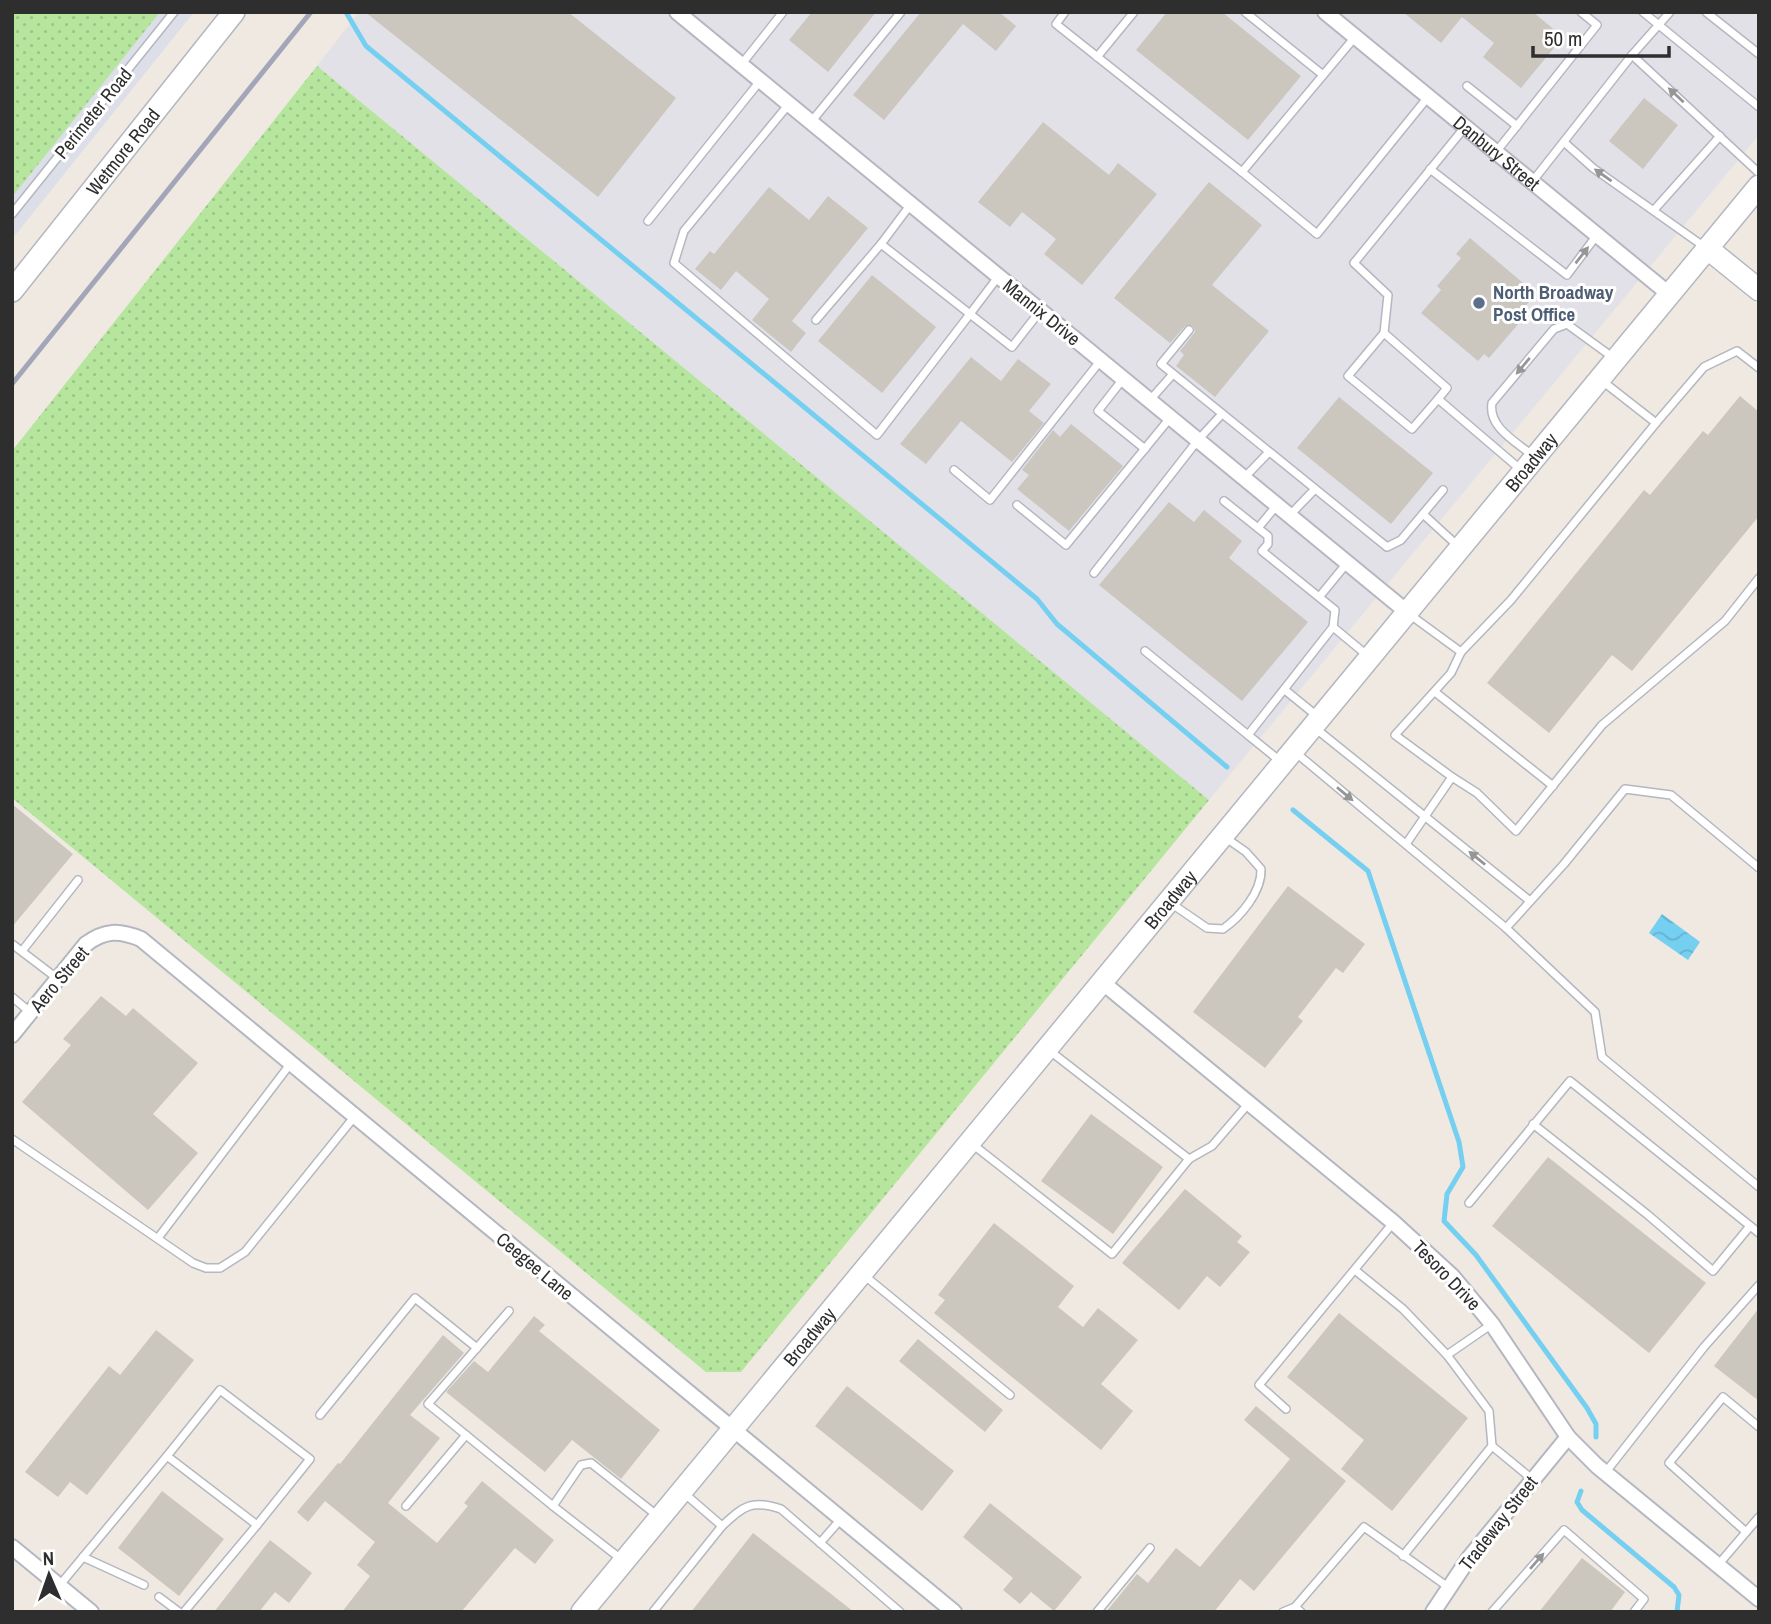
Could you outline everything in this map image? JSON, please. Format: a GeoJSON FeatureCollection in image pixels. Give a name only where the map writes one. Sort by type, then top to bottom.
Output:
{"type":"FeatureCollection","features":[{"type":"Feature","properties":{"kind":"main road","name":"Wetmore Road"},"geometry":{"type":"LineString","coordinates":[[12,291],[234,12]]}},
{"type":"Feature","properties":{"kind":"main road","name":"Broadway"},"geometry":{"type":"LineString","coordinates":[[582,1612],[1707,248],[1752,198]]}},
{"type":"Feature","properties":{"kind":"main road"},"geometry":{"type":"LineString","coordinates":[[1707,248],[1759,290]]}},
{"type":"Feature","properties":{"kind":"street","name":"Mannix Drive"},"geometry":{"type":"LineString","coordinates":[[677,12],[1407,612]]}},
{"type":"Feature","properties":{"kind":"street","name":"Danbury Street"},"geometry":{"type":"LineString","coordinates":[[1325,12],[1669,294]]}},
{"type":"Feature","properties":{"kind":"street","name":"Aero Street"},"geometry":{"type":"LineString","coordinates":[[12,1035],[86,944],[97,936],[111,932]]}},
{"type":"Feature","properties":{"kind":"street","name":"Ceegee Lane"},"geometry":{"type":"LineString","coordinates":[[111,932],[141,939],[954,1612]]}},
{"type":"Feature","properties":{"kind":"street","name":"Tesoro Drive"},"geometry":{"type":"LineString","coordinates":[[1102,982],[1394,1222],[1453,1277],[1492,1324],[1567,1437],[1605,1473],[1759,1599]]}},
{"type":"Feature","properties":{"kind":"street","name":"Tradeway Street"},"geometry":{"type":"LineString","coordinates":[[1433,1612],[1448,1587],[1567,1437]]}},
{"type":"Feature","properties":{"kind":"street"},"geometry":{"type":"LineString","coordinates":[[12,1547],[91,1612]]}},
{"type":"Feature","properties":{"kind":"lane","name":"Perimeter Road"},"geometry":{"type":"LineString","coordinates":[[12,214],[174,12]]}},
{"type":"Feature","properties":{"kind":"lane"},"geometry":{"type":"LineString","coordinates":[[811,122],[901,12]]}},
{"type":"Feature","properties":{"kind":"lane"},"geometry":{"type":"LineString","coordinates":[[1065,12],[1055,24],[1317,234],[1428,97]]}},
{"type":"Feature","properties":{"kind":"lane"},"geometry":{"type":"LineString","coordinates":[[1097,57],[1134,12]]}},
{"type":"Feature","properties":{"kind":"lane"},"geometry":{"type":"LineString","coordinates":[[1245,12],[1323,75]]}},
{"type":"Feature","properties":{"kind":"lane"},"geometry":{"type":"LineString","coordinates":[[1496,152],[1597,25],[1581,12]]}},
{"type":"Feature","properties":{"kind":"lane"},"geometry":{"type":"LineString","coordinates":[[1643,12],[1759,107]]}},
{"type":"Feature","properties":{"kind":"lane"},"geometry":{"type":"LineString","coordinates":[[1532,182],[1632,55],[1670,12]]}},
{"type":"Feature","properties":{"kind":"lane"},"geometry":{"type":"LineString","coordinates":[[1706,12],[1759,54]]}},
{"type":"Feature","properties":{"kind":"lane"},"geometry":{"type":"LineString","coordinates":[[741,65],[782,13]]}},
{"type":"Feature","properties":{"kind":"lane"},"geometry":{"type":"LineString","coordinates":[[1242,172],[1355,37]]}},
{"type":"Feature","properties":{"kind":"lane"},"geometry":{"type":"LineString","coordinates":[[1632,55],[1759,173]]}},
{"type":"Feature","properties":{"kind":"lane"},"geometry":{"type":"LineString","coordinates":[[648,221],[760,81]]}},
{"type":"Feature","properties":{"kind":"lane"},"geometry":{"type":"LineString","coordinates":[[1466,86],[1517,126]]}},
{"type":"Feature","properties":{"kind":"lane"},"geometry":{"type":"LineString","coordinates":[[789,104],[684,231],[674,263],[804,377],[877,436],[998,277]]}},
{"type":"Feature","properties":{"kind":"lane"},"geometry":{"type":"LineString","coordinates":[[1384,333],[1447,388],[1412,429],[1348,376],[1384,333],[1388,295],[1354,263],[1465,127]]}},
{"type":"Feature","properties":{"kind":"lane"},"geometry":{"type":"LineString","coordinates":[[1654,210],[1720,136]]}},
{"type":"Feature","properties":{"kind":"lane"},"geometry":{"type":"LineString","coordinates":[[1564,143],[1593,168],[1707,248]]}},
{"type":"Feature","properties":{"kind":"lane"},"geometry":{"type":"LineString","coordinates":[[1430,169],[1566,275],[1597,235]]}},
{"type":"Feature","properties":{"kind":"lane"},"geometry":{"type":"LineString","coordinates":[[816,320],[881,244],[911,204]]}},
{"type":"Feature","properties":{"kind":"lane"},"geometry":{"type":"LineString","coordinates":[[881,244],[1012,347],[1040,311]]}},
{"type":"Feature","properties":{"kind":"lane"},"geometry":{"type":"LineString","coordinates":[[1529,464],[1495,424],[1490,413],[1492,403],[1554,330],[1567,324],[1576,328],[1615,360]]}},
{"type":"Feature","properties":{"kind":"lane"},"geometry":{"type":"LineString","coordinates":[[1189,330],[1161,364],[1387,547],[1401,540],[1443,490]]}},
{"type":"Feature","properties":{"kind":"lane"},"geometry":{"type":"LineString","coordinates":[[1759,368],[1737,351],[1704,367],[1511,600],[1461,652],[1451,673],[1395,735],[1477,793],[1516,831],[1602,725],[1725,621],[1759,578]]}},
{"type":"Feature","properties":{"kind":"lane"},"geometry":{"type":"LineString","coordinates":[[954,470],[990,500],[1101,360]]}},
{"type":"Feature","properties":{"kind":"lane"},"geometry":{"type":"LineString","coordinates":[[1150,401],[1173,374]]}},
{"type":"Feature","properties":{"kind":"lane"},"geometry":{"type":"LineString","coordinates":[[1123,379],[1098,411],[1145,449]]}},
{"type":"Feature","properties":{"kind":"lane"},"geometry":{"type":"LineString","coordinates":[[1600,379],[1656,423]]}},
{"type":"Feature","properties":{"kind":"lane"},"geometry":{"type":"LineString","coordinates":[[1438,399],[1529,464]]}},
{"type":"Feature","properties":{"kind":"lane"},"geometry":{"type":"LineString","coordinates":[[1094,573],[1198,440],[1223,414]]}},
{"type":"Feature","properties":{"kind":"lane"},"geometry":{"type":"LineString","coordinates":[[1017,505],[1066,545],[1171,418]]}},
{"type":"Feature","properties":{"kind":"lane"},"geometry":{"type":"LineString","coordinates":[[1244,478],[1269,452]]}},
{"type":"Feature","properties":{"kind":"lane"},"geometry":{"type":"LineString","coordinates":[[1289,516],[1315,489]]}},
{"type":"Feature","properties":{"kind":"lane"},"geometry":{"type":"LineString","coordinates":[[1224,501],[1268,537],[1268,544],[1262,551],[1335,610],[1333,627],[1248,735]]}},
{"type":"Feature","properties":{"kind":"lane"},"geometry":{"type":"LineString","coordinates":[[1258,528],[1277,505]]}},
{"type":"Feature","properties":{"kind":"lane"},"geometry":{"type":"LineString","coordinates":[[1423,514],[1460,548]]}},
{"type":"Feature","properties":{"kind":"lane"},"geometry":{"type":"LineString","coordinates":[[1320,596],[1347,563]]}},
{"type":"Feature","properties":{"kind":"lane"},"geometry":{"type":"LineString","coordinates":[[1407,612],[1461,652]]}},
{"type":"Feature","properties":{"kind":"lane"},"geometry":{"type":"LineString","coordinates":[[1333,627],[1369,658]]}},
{"type":"Feature","properties":{"kind":"lane"},"geometry":{"type":"LineString","coordinates":[[1145,651],[1248,735],[1288,757],[1406,844],[1506,928],[1595,1012],[1602,1057],[1759,1187]]}},
{"type":"Feature","properties":{"kind":"lane"},"geometry":{"type":"LineString","coordinates":[[1285,690],[1316,722],[1425,817],[1530,901]]}},
{"type":"Feature","properties":{"kind":"lane"},"geometry":{"type":"LineString","coordinates":[[1435,692],[1553,786]]}},
{"type":"Feature","properties":{"kind":"lane"},"geometry":{"type":"LineString","coordinates":[[1406,844],[1452,777]]}},
{"type":"Feature","properties":{"kind":"lane"},"geometry":{"type":"LineString","coordinates":[[1506,928],[1564,864],[1625,789],[1671,795],[1758,865]]}},
{"type":"Feature","properties":{"kind":"lane"},"geometry":{"type":"LineString","coordinates":[[1168,901],[1207,928],[1223,929],[1236,920],[1261,881],[1261,869],[1246,852],[1222,835]]}},
{"type":"Feature","properties":{"kind":"lane"},"geometry":{"type":"LineString","coordinates":[[22,951],[78,880]]}},
{"type":"Feature","properties":{"kind":"lane"},"geometry":{"type":"LineString","coordinates":[[12,943],[58,979]]}},
{"type":"Feature","properties":{"kind":"lane"},"geometry":{"type":"LineString","coordinates":[[12,997],[31,1012]]}},
{"type":"Feature","properties":{"kind":"lane"},"geometry":{"type":"LineString","coordinates":[[1046,1049],[1189,1159]]}},
{"type":"Feature","properties":{"kind":"lane"},"geometry":{"type":"LineString","coordinates":[[158,1238],[291,1063]]}},
{"type":"Feature","properties":{"kind":"lane"},"geometry":{"type":"LineString","coordinates":[[1469,1203],[1570,1081],[1759,1233]]}},
{"type":"Feature","properties":{"kind":"lane"},"geometry":{"type":"LineString","coordinates":[[970,1142],[1112,1254],[1189,1159],[1212,1146],[1250,1103]]}},
{"type":"Feature","properties":{"kind":"lane"},"geometry":{"type":"LineString","coordinates":[[12,1139],[206,1268],[231,1264],[245,1252],[355,1116]]}},
{"type":"Feature","properties":{"kind":"lane"},"geometry":{"type":"LineString","coordinates":[[1533,1124],[1648,1215],[1713,1271],[1750,1226]]}},
{"type":"Feature","properties":{"kind":"lane"},"geometry":{"type":"LineString","coordinates":[[1286,1409],[1259,1385],[1394,1222]]}},
{"type":"Feature","properties":{"kind":"lane"},"geometry":{"type":"LineString","coordinates":[[1354,1270],[1403,1308],[1447,1355],[1489,1410],[1492,1446],[1403,1556]]}},
{"type":"Feature","properties":{"kind":"lane"},"geometry":{"type":"LineString","coordinates":[[861,1273],[1010,1395]]}},
{"type":"Feature","properties":{"kind":"lane"},"geometry":{"type":"LineString","coordinates":[[1605,1473],[1704,1347],[1759,1284]]}},
{"type":"Feature","properties":{"kind":"lane"},"geometry":{"type":"LineString","coordinates":[[320,1415],[415,1298],[477,1348]]}},
{"type":"Feature","properties":{"kind":"lane"},"geometry":{"type":"LineString","coordinates":[[509,1311],[428,1404],[624,1562]]}},
{"type":"Feature","properties":{"kind":"lane"},"geometry":{"type":"LineString","coordinates":[[1447,1355],[1492,1324]]}},
{"type":"Feature","properties":{"kind":"lane"},"geometry":{"type":"LineString","coordinates":[[59,1586],[220,1390],[310,1459],[181,1612],[159,1597]]}},
{"type":"Feature","properties":{"kind":"lane"},"geometry":{"type":"LineString","coordinates":[[1746,1532],[1669,1463],[1723,1397],[1759,1427]]}},
{"type":"Feature","properties":{"kind":"lane"},"geometry":{"type":"LineString","coordinates":[[406,1506],[466,1435]]}},
{"type":"Feature","properties":{"kind":"lane"},"geometry":{"type":"LineString","coordinates":[[1492,1446],[1532,1479]]}},
{"type":"Feature","properties":{"kind":"lane"},"geometry":{"type":"LineString","coordinates":[[167,1456],[257,1525]]}},
{"type":"Feature","properties":{"kind":"lane"},"geometry":{"type":"LineString","coordinates":[[553,1506],[581,1465],[591,1463],[660,1517]]}},
{"type":"Feature","properties":{"kind":"lane"},"geometry":{"type":"LineString","coordinates":[[682,1491],[722,1526]]}},
{"type":"Feature","properties":{"kind":"lane"},"geometry":{"type":"LineString","coordinates":[[653,1612],[722,1526],[744,1505],[766,1504],[781,1509],[900,1612]]}},
{"type":"Feature","properties":{"kind":"lane"},"geometry":{"type":"LineString","coordinates":[[1718,1565],[1759,1517]]}},
{"type":"Feature","properties":{"kind":"lane"},"geometry":{"type":"LineString","coordinates":[[820,1543],[841,1519]]}},
{"type":"Feature","properties":{"kind":"lane"},"geometry":{"type":"LineString","coordinates":[[1283,1612],[1298,1610],[1364,1528],[1448,1587]]}},
{"type":"Feature","properties":{"kind":"lane"},"geometry":{"type":"LineString","coordinates":[[1492,1612],[1564,1530],[1644,1599],[1634,1612]]}},
{"type":"Feature","properties":{"kind":"lane"},"geometry":{"type":"LineString","coordinates":[[1097,1612],[1150,1548]]}},
{"type":"Feature","properties":{"kind":"lane"},"geometry":{"type":"LineString","coordinates":[[83,1557],[144,1585]]}},
{"type":"Feature","properties":{"kind":"shaded area"},"geometry":{"type":"Polygon","coordinates":[[[12,12],[194,12],[12,239],[12,12]]]}},
{"type":"Feature","properties":{"kind":"shaded area"},"geometry":{"type":"Polygon","coordinates":[[[359,12],[1759,12],[1759,135],[1209,800],[317,66],[359,12]]]}},
{"type":"Feature","properties":{"kind":"green space"},"geometry":{"type":"Polygon","coordinates":[[[12,12],[160,12],[12,197],[12,12]]]}},
{"type":"Feature","properties":{"kind":"green space"},"geometry":{"type":"Polygon","coordinates":[[[317,66],[1209,800],[741,1372],[706,1372],[12,798],[12,451],[317,66]]]}},
{"type":"Feature","properties":{"kind":"water"},"geometry":{"type":"Polygon","coordinates":[[[1662,914],[1700,942],[1688,960],[1649,933],[1662,914]]]}},
{"type":"Feature","properties":{"kind":"building"},"geometry":{"type":"Polygon","coordinates":[[[365,12],[568,12],[676,98],[598,197],[365,12]]]}},
{"type":"Feature","properties":{"kind":"building"},"geometry":{"type":"Polygon","coordinates":[[[812,12],[876,12],[828,72],[789,40],[812,12]]]}},
{"type":"Feature","properties":{"kind":"building"},"geometry":{"type":"Polygon","coordinates":[[[921,12],[999,12],[1016,26],[996,51],[963,24],[884,120],[853,95],[921,12]]]}},
{"type":"Feature","properties":{"kind":"building"},"geometry":{"type":"Polygon","coordinates":[[[1167,12],[1222,12],[1301,76],[1248,140],[1136,50],[1167,12]]]}},
{"type":"Feature","properties":{"kind":"building"},"geometry":{"type":"Polygon","coordinates":[[[1403,12],[1533,12],[1563,37],[1521,88],[1483,57],[1494,43],[1462,17],[1441,43],[1403,12]]]}},
{"type":"Feature","properties":{"kind":"building"},"geometry":{"type":"Polygon","coordinates":[[[1644,98],[1678,125],[1643,169],[1609,141],[1644,98]]]}},
{"type":"Feature","properties":{"kind":"building"},"geometry":{"type":"Polygon","coordinates":[[[1043,122],[1109,175],[1118,163],[1157,194],[1082,285],[1044,254],[1056,239],[1022,212],[1010,227],[978,202],[1043,122]]]}},
{"type":"Feature","properties":{"kind":"building"},"geometry":{"type":"Polygon","coordinates":[[[1209,182],[1262,225],[1212,285],[1269,331],[1215,397],[1176,366],[1184,355],[1180,351],[1195,332],[1193,326],[1185,326],[1170,343],[1114,298],[1209,182]]]}},
{"type":"Feature","properties":{"kind":"building"},"geometry":{"type":"Polygon","coordinates":[[[769,187],[809,220],[828,196],[868,228],[792,321],[806,333],[791,352],[752,320],[769,299],[736,271],[721,290],[695,269],[710,251],[714,254],[769,187]]]}},
{"type":"Feature","properties":{"kind":"building","name":"North Broadway Post Office"},"geometry":{"type":"Polygon","coordinates":[[[1470,238],[1536,294],[1521,311],[1526,315],[1489,358],[1484,354],[1478,361],[1421,313],[1441,290],[1437,286],[1461,258],[1456,254],[1470,238]]]}},
{"type":"Feature","properties":{"kind":"building"},"geometry":{"type":"Polygon","coordinates":[[[872,275],[936,327],[882,393],[818,341],[872,275]]]}},
{"type":"Feature","properties":{"kind":"building"},"geometry":{"type":"Polygon","coordinates":[[[971,357],[1001,381],[1018,359],[1051,384],[1029,411],[1044,423],[1012,462],[961,421],[926,464],[900,444],[971,357]]]}},
{"type":"Feature","properties":{"kind":"building"},"geometry":{"type":"Polygon","coordinates":[[[1740,396],[1759,412],[1759,516],[1632,671],[1612,655],[1549,733],[1487,683],[1644,490],[1650,495],[1703,431],[1708,435],[1740,396]]]}},
{"type":"Feature","properties":{"kind":"building"},"geometry":{"type":"Polygon","coordinates":[[[1339,397],[1433,473],[1391,524],[1297,448],[1339,397]]]}},
{"type":"Feature","properties":{"kind":"building"},"geometry":{"type":"Polygon","coordinates":[[[1071,424],[1123,466],[1069,531],[1017,489],[1029,475],[1022,470],[1053,430],[1060,437],[1071,424]]]}},
{"type":"Feature","properties":{"kind":"building"},"geometry":{"type":"Polygon","coordinates":[[[1169,502],[1194,522],[1204,510],[1242,541],[1229,558],[1308,622],[1242,701],[1099,585],[1169,502]]]}},
{"type":"Feature","properties":{"kind":"building"},"geometry":{"type":"Polygon","coordinates":[[[12,804],[73,854],[12,927],[12,804]]]}},
{"type":"Feature","properties":{"kind":"building"},"geometry":{"type":"Polygon","coordinates":[[[1288,886],[1365,944],[1343,973],[1336,968],[1298,1017],[1303,1021],[1265,1068],[1193,1012],[1288,886]]]}},
{"type":"Feature","properties":{"kind":"building"},"geometry":{"type":"Polygon","coordinates":[[[101,996],[126,1016],[133,1008],[198,1063],[153,1114],[198,1153],[148,1210],[22,1102],[71,1045],[63,1039],[101,996]]]}},
{"type":"Feature","properties":{"kind":"building"},"geometry":{"type":"Polygon","coordinates":[[[1091,1114],[1163,1167],[1113,1234],[1041,1181],[1091,1114]]]}},
{"type":"Feature","properties":{"kind":"building"},"geometry":{"type":"Polygon","coordinates":[[[1548,1157],[1706,1283],[1649,1353],[1492,1226],[1548,1157]]]}},
{"type":"Feature","properties":{"kind":"building"},"geometry":{"type":"Polygon","coordinates":[[[1185,1189],[1242,1236],[1237,1242],[1250,1252],[1220,1287],[1207,1276],[1179,1310],[1122,1263],[1185,1189]]]}},
{"type":"Feature","properties":{"kind":"building"},"geometry":{"type":"Polygon","coordinates":[[[994,1223],[1074,1286],[1058,1307],[1083,1327],[1098,1308],[1138,1340],[1101,1384],[1133,1411],[1101,1450],[934,1313],[945,1300],[938,1295],[994,1223]]]}},
{"type":"Feature","properties":{"kind":"building"},"geometry":{"type":"Polygon","coordinates":[[[1759,1308],[1759,1401],[1714,1366],[1759,1308]]]}},
{"type":"Feature","properties":{"kind":"building"},"geometry":{"type":"Polygon","coordinates":[[[1339,1313],[1468,1418],[1392,1511],[1341,1469],[1364,1440],[1287,1377],[1339,1313]]]}},
{"type":"Feature","properties":{"kind":"building"},"geometry":{"type":"Polygon","coordinates":[[[534,1316],[545,1325],[539,1331],[660,1430],[621,1479],[572,1440],[545,1472],[446,1392],[474,1361],[488,1372],[534,1316]]]}},
{"type":"Feature","properties":{"kind":"building"},"geometry":{"type":"Polygon","coordinates":[[[156,1330],[194,1360],[87,1495],[70,1482],[58,1497],[25,1472],[109,1366],[120,1375],[156,1330]]]}},
{"type":"Feature","properties":{"kind":"building"},"geometry":{"type":"Polygon","coordinates":[[[443,1335],[464,1353],[410,1415],[440,1438],[388,1503],[437,1543],[468,1506],[464,1503],[482,1481],[554,1540],[535,1564],[515,1548],[461,1612],[342,1612],[370,1576],[357,1565],[375,1542],[325,1501],[308,1522],[297,1512],[338,1463],[340,1464],[443,1335]]]}},
{"type":"Feature","properties":{"kind":"building"},"geometry":{"type":"Polygon","coordinates":[[[918,1339],[1003,1410],[985,1432],[899,1361],[918,1339]]]}},
{"type":"Feature","properties":{"kind":"building"},"geometry":{"type":"Polygon","coordinates":[[[847,1386],[954,1471],[922,1511],[815,1426],[847,1386]]]}},
{"type":"Feature","properties":{"kind":"building"},"geometry":{"type":"Polygon","coordinates":[[[1256,1406],[1346,1481],[1254,1591],[1240,1579],[1214,1612],[1106,1612],[1137,1574],[1148,1583],[1176,1548],[1200,1567],[1290,1459],[1244,1420],[1256,1406]]]}},
{"type":"Feature","properties":{"kind":"building"},"geometry":{"type":"Polygon","coordinates":[[[162,1491],[224,1539],[179,1596],[118,1548],[162,1491]]]}},
{"type":"Feature","properties":{"kind":"building"},"geometry":{"type":"Polygon","coordinates":[[[990,1503],[1082,1577],[1054,1611],[1031,1592],[1020,1604],[1003,1590],[1013,1578],[963,1537],[990,1503]]]}},
{"type":"Feature","properties":{"kind":"building"},"geometry":{"type":"Polygon","coordinates":[[[753,1533],[854,1612],[691,1612],[753,1533]]]}},
{"type":"Feature","properties":{"kind":"building"},"geometry":{"type":"Polygon","coordinates":[[[270,1540],[312,1573],[289,1603],[275,1592],[259,1612],[214,1612],[270,1540]]]}},
{"type":"Feature","properties":{"kind":"building"},"geometry":{"type":"Polygon","coordinates":[[[1582,1558],[1625,1592],[1610,1612],[1539,1612],[1582,1558]]]}},
{"type":"Feature","properties":{"kind":"waterway"},"geometry":{"type":"LineString","coordinates":[[347,14],[366,46],[1037,599],[1057,624],[1227,767]]}},
{"type":"Feature","properties":{"kind":"waterway"},"geometry":{"type":"LineString","coordinates":[[1293,810],[1368,871],[1459,1142],[1463,1167],[1447,1194],[1444,1221],[1476,1255],[1587,1408],[1596,1424],[1596,1437]]}},
{"type":"Feature","properties":{"kind":"waterway"},"geometry":{"type":"LineString","coordinates":[[1581,1491],[1577,1502],[1582,1510],[1674,1587],[1679,1595],[1677,1612]]}},
{"type":"Feature","properties":{"kind":"railway"},"geometry":{"type":"LineString","coordinates":[[12,384],[311,12]]}},
{"type":"Feature","properties":{"kind":"place","name":"North Broadway Post Office"},"geometry":{"type":"Point","coordinates":[1479,303]}}]}
